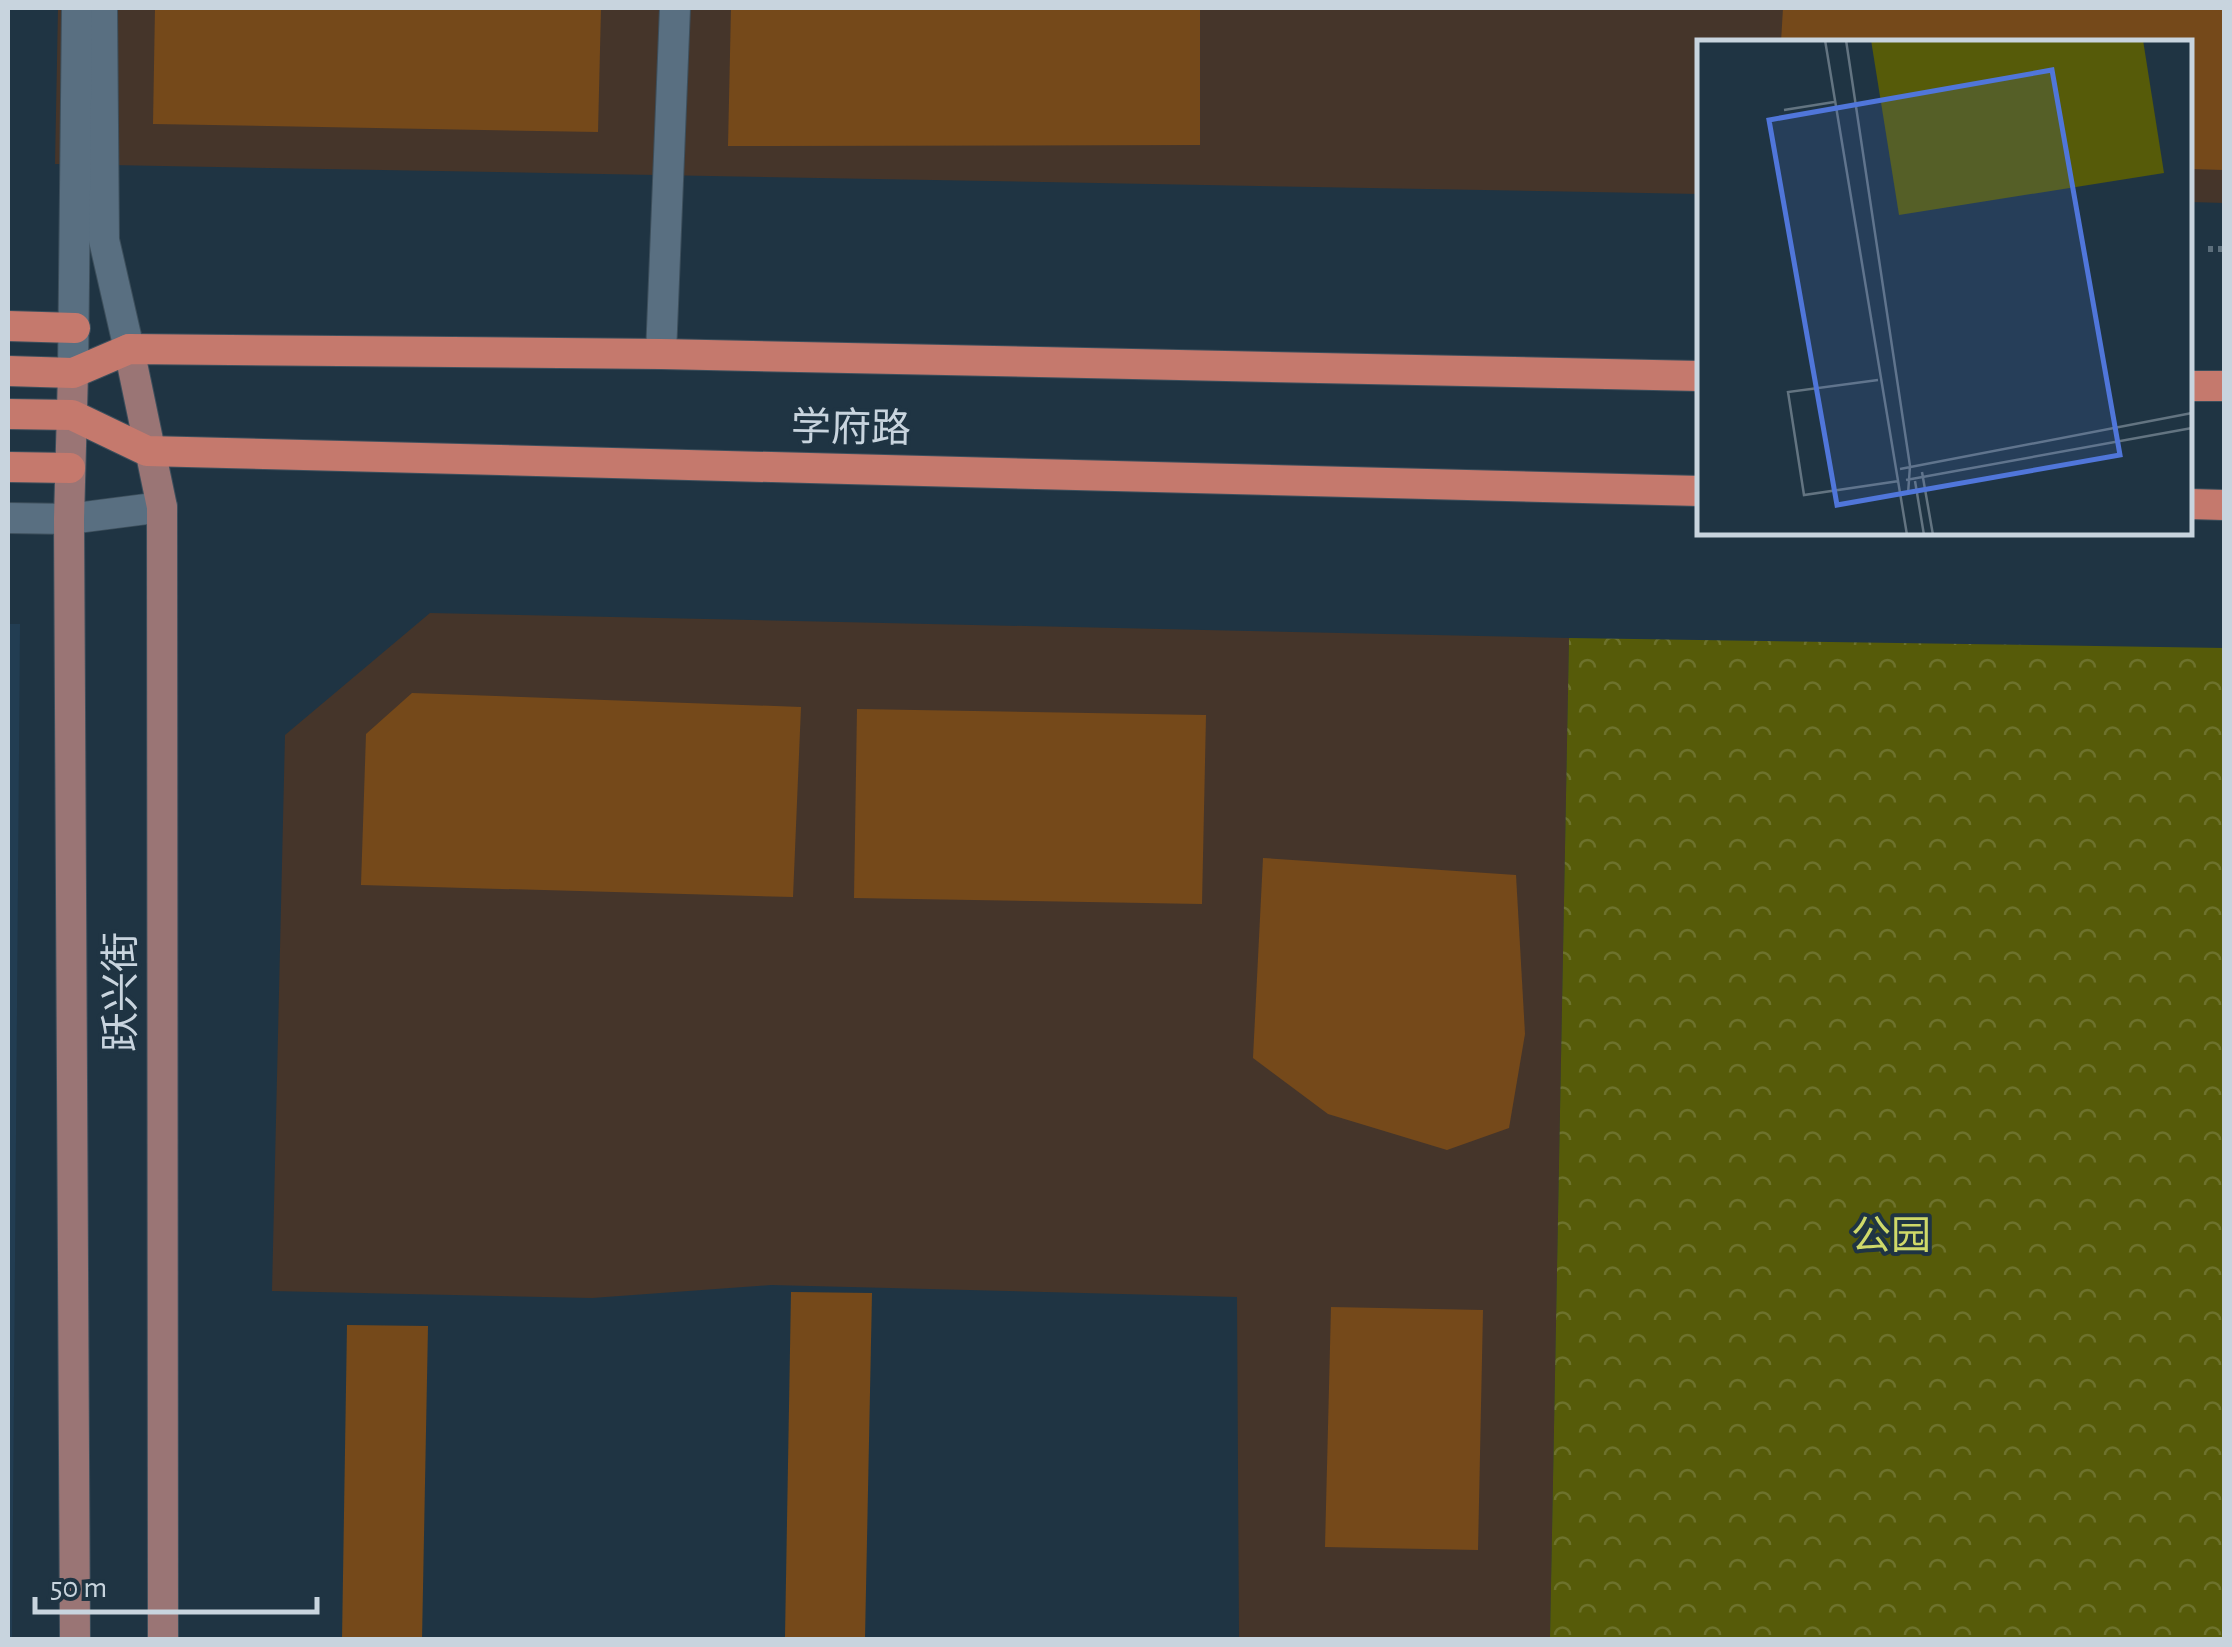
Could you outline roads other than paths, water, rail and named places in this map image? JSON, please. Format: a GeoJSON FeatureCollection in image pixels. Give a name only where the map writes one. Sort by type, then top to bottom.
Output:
{"type":"FeatureCollection","features":[{"type":"Feature","properties":{"kind":"highway"},"geometry":{"type":"LineString","coordinates":[[8,326],[75,328]]}},
{"type":"Feature","properties":{"kind":"highway","name":"学府路"},"geometry":{"type":"LineString","coordinates":[[8,371],[73,372],[129,349],[661,354],[1697,376]]}},
{"type":"Feature","properties":{"kind":"highway"},"geometry":{"type":"LineString","coordinates":[[2192,386],[2224,386]]}},
{"type":"Feature","properties":{"kind":"highway","name":"学府路"},"geometry":{"type":"LineString","coordinates":[[8,414],[72,415],[147,450],[1697,491]]}},
{"type":"Feature","properties":{"kind":"highway"},"geometry":{"type":"LineString","coordinates":[[8,466],[70,468]]}},
{"type":"Feature","properties":{"kind":"highway"},"geometry":{"type":"LineString","coordinates":[[2192,504],[2224,505]]}},
{"type":"Feature","properties":{"kind":"main road","name":"跃兴街"},"geometry":{"type":"LineString","coordinates":[[129,349],[147,450],[162,507],[162,1640]]}},
{"type":"Feature","properties":{"kind":"main road","name":"跃兴街"},"geometry":{"type":"LineString","coordinates":[[73,372],[68,519],[76,1640]]}},
{"type":"Feature","properties":{"kind":"lane"},"geometry":{"type":"LineString","coordinates":[[73,372],[77,8]]}},
{"type":"Feature","properties":{"kind":"lane"},"geometry":{"type":"LineString","coordinates":[[102,8],[104,240],[129,349]]}},
{"type":"Feature","properties":{"kind":"lane"},"geometry":{"type":"LineString","coordinates":[[661,354],[674,8]]}},
{"type":"Feature","properties":{"kind":"lane"},"geometry":{"type":"LineString","coordinates":[[8,518],[68,519],[162,507]]}},
{"type":"Feature","properties":{"kind":"park label","name":"公园"},"geometry":{"type":"Point","coordinates":[1891,1237]}}]}
